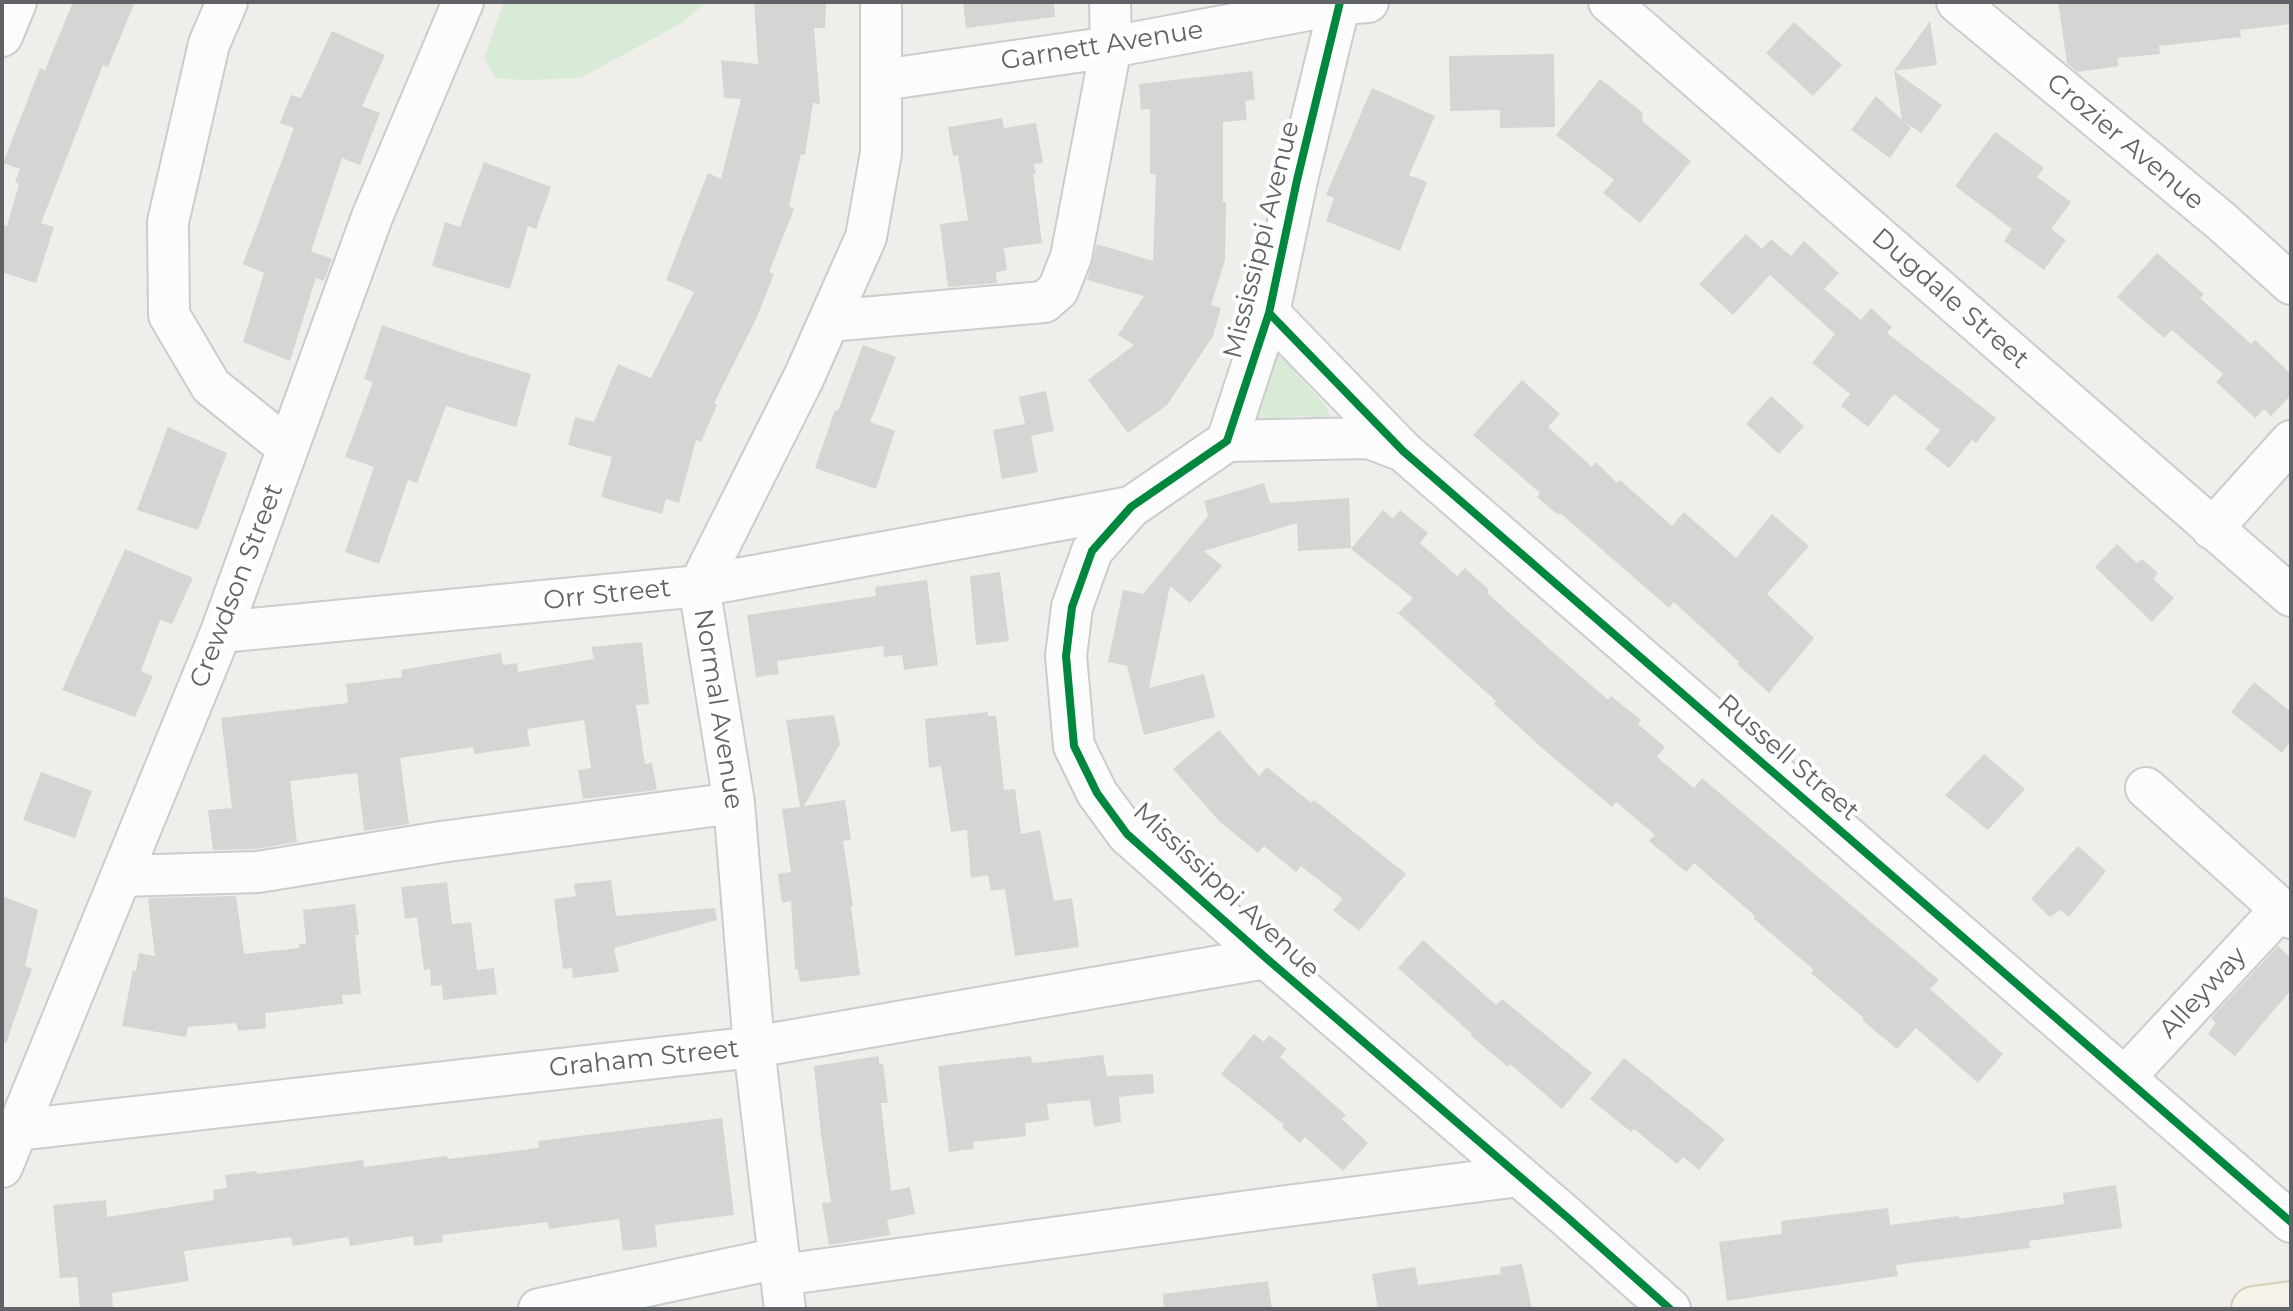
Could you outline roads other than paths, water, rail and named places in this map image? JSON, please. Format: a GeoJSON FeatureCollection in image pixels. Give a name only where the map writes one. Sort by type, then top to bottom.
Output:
{"type":"FeatureCollection","features":[{"type":"Feature","properties":{"kind":"main road"},"geometry":{"type":"LineString","coordinates":[[2254,1309],[2291,1304]]}},
{"type":"Feature","properties":{"kind":"street"},"geometry":{"type":"LineString","coordinates":[[2,36],[16,2]]}},
{"type":"Feature","properties":{"kind":"street"},"geometry":{"type":"LineString","coordinates":[[227,2],[209,44],[168,222],[169,315],[211,386],[288,448]]}},
{"type":"Feature","properties":{"kind":"street","name":"Crewdson Street"},"geometry":{"type":"LineString","coordinates":[[2,1167],[221,632],[372,217],[463,2]]}},
{"type":"Feature","properties":{"kind":"street","name":"Normal Avenue"},"geometry":{"type":"LineString","coordinates":[[781,1281],[754,1047],[734,803],[699,586],[804,377],[866,237],[881,153],[881,2]]}},
{"type":"Feature","properties":{"kind":"street"},"geometry":{"type":"LineString","coordinates":[[829,321],[1044,302],[1058,290],[1071,257],[1111,47],[1110,2]]}},
{"type":"Feature","properties":{"kind":"street","name":"Dugdale Street"},"geometry":{"type":"LineString","coordinates":[[1609,2],[2291,596]]}},
{"type":"Feature","properties":{"kind":"street","name":"Crozier Avenue"},"geometry":{"type":"LineString","coordinates":[[1957,2],[2221,221],[2291,284]]}},
{"type":"Feature","properties":{"kind":"street","name":"Garnett Avenue"},"geometry":{"type":"LineString","coordinates":[[882,80],[1111,47],[1349,3]]}},
{"type":"Feature","properties":{"kind":"street","name":"Mississippi Avenue"},"geometry":{"type":"LineString","coordinates":[[1349,3],[1297,180],[1269,313],[1227,441],[1131,507],[1092,551],[1072,607],[1066,656],[1074,746],[1097,793],[1127,834],[1670,1309]]}},
{"type":"Feature","properties":{"kind":"street","name":"Russell Street"},"geometry":{"type":"LineString","coordinates":[[1269,313],[1403,451],[2291,1222]]}},
{"type":"Feature","properties":{"kind":"street"},"geometry":{"type":"LineString","coordinates":[[1227,441],[1369,438],[1403,451]]}},
{"type":"Feature","properties":{"kind":"street"},"geometry":{"type":"LineString","coordinates":[[2212,529],[2291,441]]}},
{"type":"Feature","properties":{"kind":"street","name":"Orr Street"},"geometry":{"type":"LineString","coordinates":[[221,632],[699,586],[1131,507]]}},
{"type":"Feature","properties":{"kind":"street","name":"Alleyway"},"geometry":{"type":"LineString","coordinates":[[2125,1077],[2286,913],[2146,788]]}},
{"type":"Feature","properties":{"kind":"street"},"geometry":{"type":"LineString","coordinates":[[122,876],[258,872],[441,842],[734,803]]}},
{"type":"Feature","properties":{"kind":"street","name":"Graham Street"},"geometry":{"type":"LineString","coordinates":[[18,1130],[754,1047],[1266,958]]}},
{"type":"Feature","properties":{"kind":"street"},"geometry":{"type":"LineString","coordinates":[[539,1309],[781,1281],[1233,1213],[1519,1176]]}}]}
